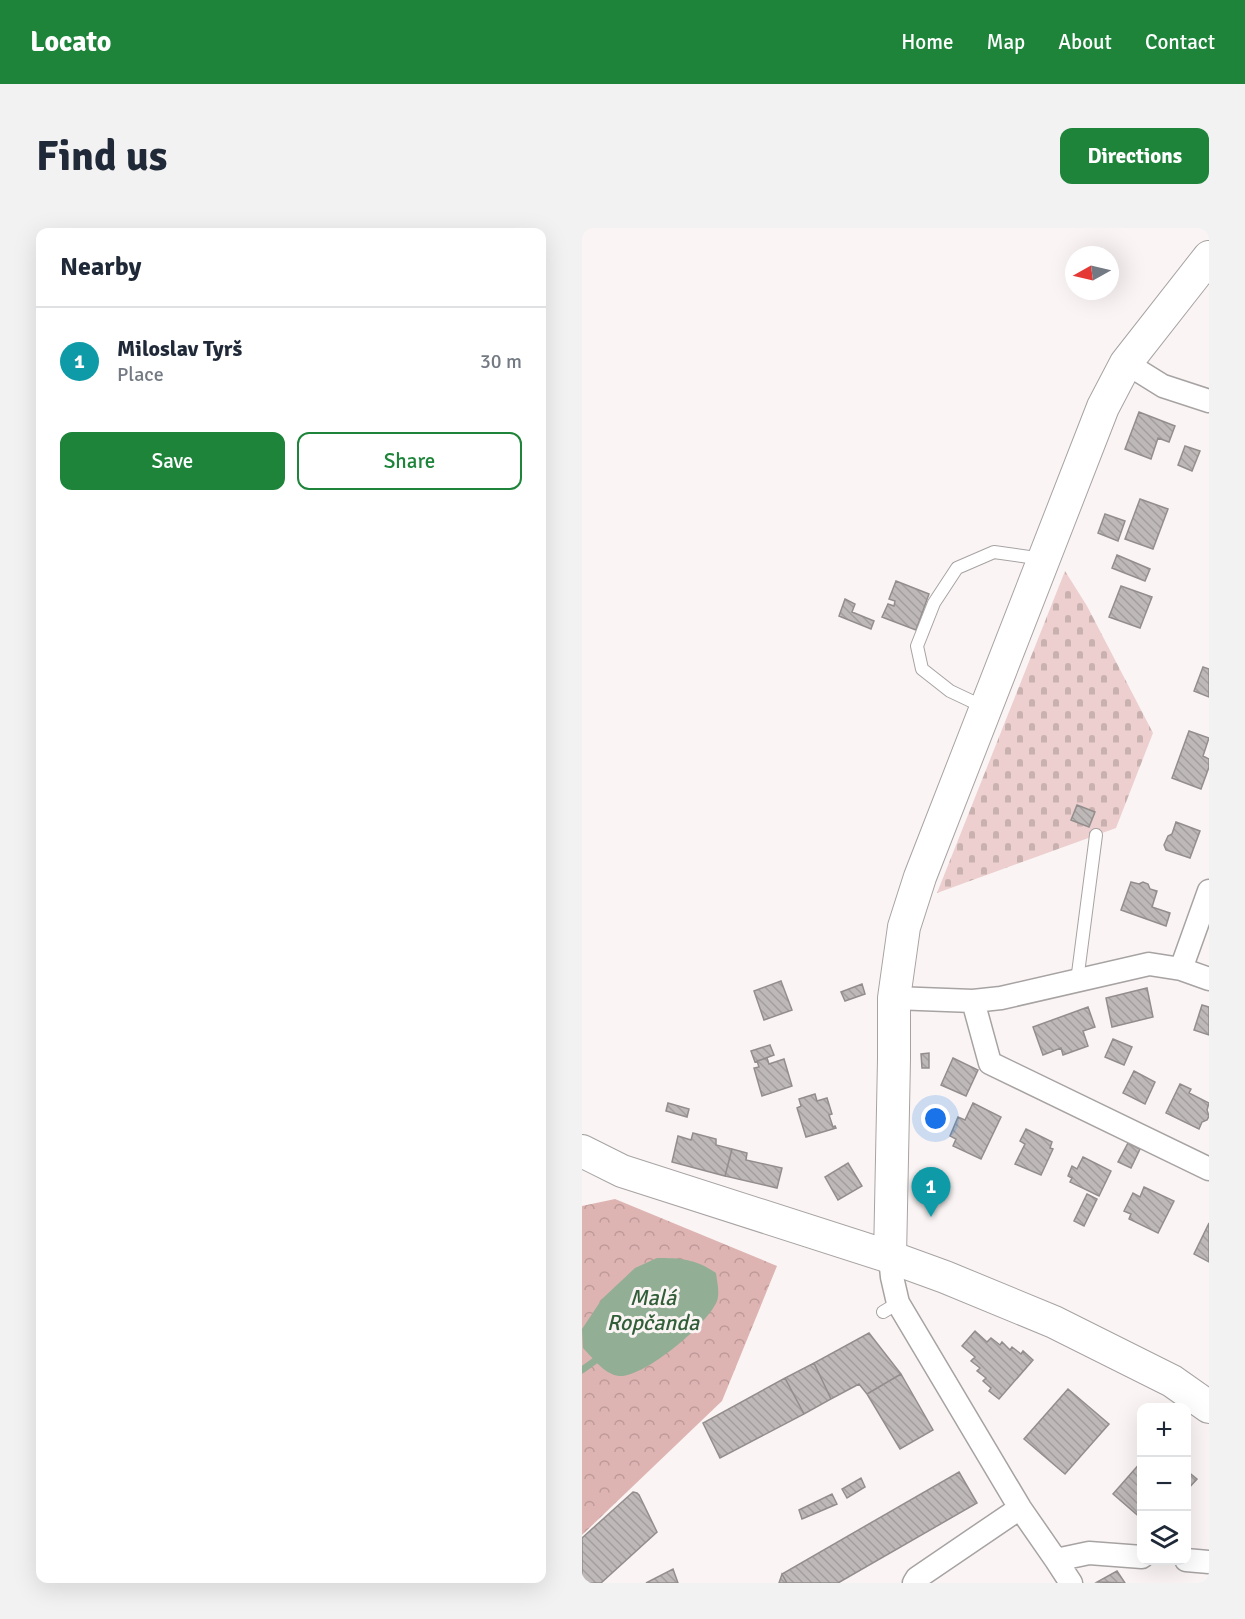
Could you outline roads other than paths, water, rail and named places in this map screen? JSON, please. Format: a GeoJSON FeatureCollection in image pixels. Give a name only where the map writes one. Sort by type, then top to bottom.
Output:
{"type":"FeatureCollection","features":[{"type":"Feature","properties":{"kind":"street"},"geometry":{"type":"LineString","coordinates":[[1071,1583],[891,1307],[894,998],[904,927],[920,877],[1103,407],[1126,363],[1209,258]]}},
{"type":"Feature","properties":{"kind":"street"},"geometry":{"type":"LineString","coordinates":[[1126,363],[1163,386],[1209,401]]}},
{"type":"Feature","properties":{"kind":"street"},"geometry":{"type":"LineString","coordinates":[[1181,969],[1209,891]]}},
{"type":"Feature","properties":{"kind":"street"},"geometry":{"type":"LineString","coordinates":[[894,998],[973,1001],[1001,998],[1149,964],[1181,969],[1209,979]]}},
{"type":"Feature","properties":{"kind":"street"},"geometry":{"type":"LineString","coordinates":[[973,1001],[990,1063],[1209,1169]]}},
{"type":"Feature","properties":{"kind":"street"},"geometry":{"type":"LineString","coordinates":[[582,1151],[632,1174],[890,1257],[945,1277],[1054,1322],[1172,1381],[1209,1407]]}},
{"type":"Feature","properties":{"kind":"street"},"geometry":{"type":"LineString","coordinates":[[914,1583],[917,1578],[1020,1508]]}},
{"type":"Feature","properties":{"kind":"street"},"geometry":{"type":"LineString","coordinates":[[1056,1560],[1089,1552],[1137,1557]]}},
{"type":"Feature","properties":{"kind":"street"},"geometry":{"type":"LineString","coordinates":[[1191,1560],[1209,1562]]}},
{"type":"Feature","properties":{"kind":"lane"},"geometry":{"type":"LineString","coordinates":[[986,708],[950,691],[922,669],[917,646],[934,603],[957,568],[994,552],[1044,560]]}},
{"type":"Feature","properties":{"kind":"lane"},"geometry":{"type":"LineString","coordinates":[[1077,981],[1096,836]]}},
{"type":"Feature","properties":{"kind":"water","name":"Malá Ropčanda"},"geometry":{"type":"Polygon","coordinates":[[[657,1258],[688,1260],[716,1273],[717,1301],[689,1335],[659,1359],[630,1374],[614,1375],[599,1365],[583,1348],[582,1329],[602,1299],[635,1268],[657,1258]]]}},
{"type":"Feature","properties":{"kind":"waterway"},"geometry":{"type":"LineString","coordinates":[[582,1370],[596,1360]]}},
{"type":"Feature","properties":{"kind":"place","name":"Miloslav Tyrš"},"geometry":{"type":"Point","coordinates":[931,1217]}}]}
